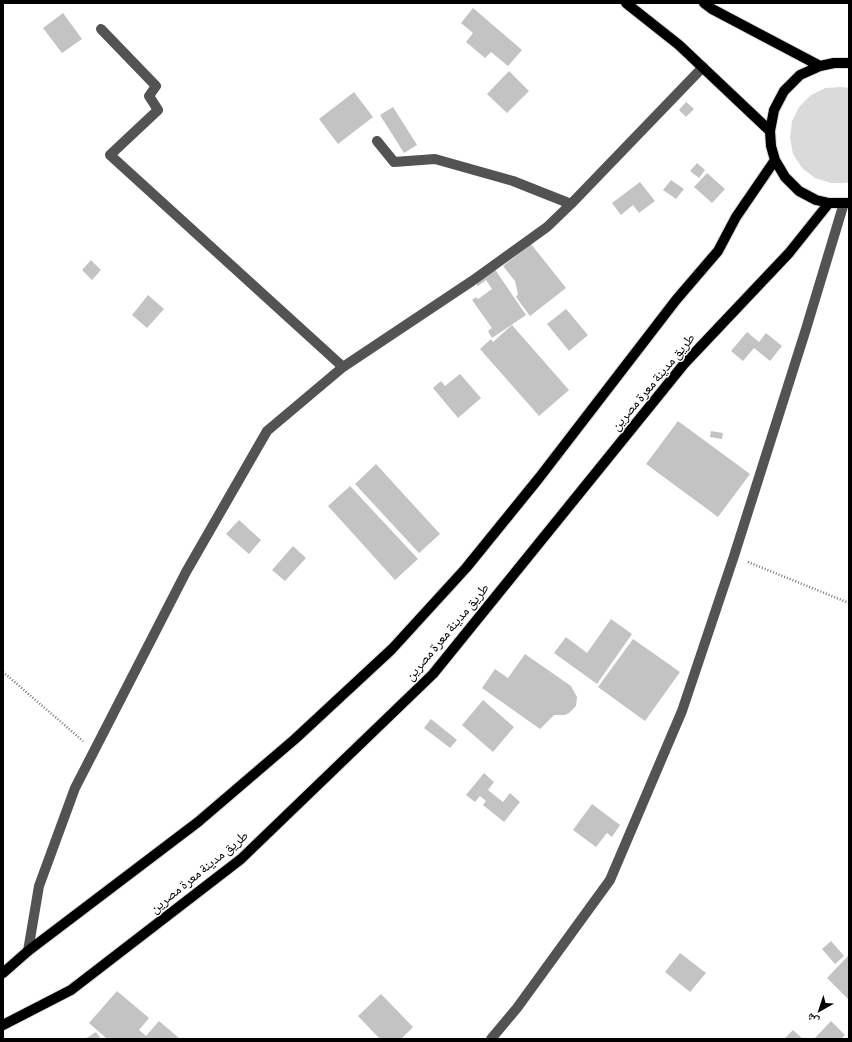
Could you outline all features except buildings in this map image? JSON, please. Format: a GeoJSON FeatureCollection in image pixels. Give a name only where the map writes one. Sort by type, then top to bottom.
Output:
{"type":"FeatureCollection","features":[{"type":"Feature","properties":{"kind":"main road"},"geometry":{"type":"LineString","coordinates":[[626,3],[679,45],[770,131]]}},
{"type":"Feature","properties":{"kind":"main road"},"geometry":{"type":"LineString","coordinates":[[704,3],[712,9],[820,66]]}},
{"type":"Feature","properties":{"kind":"main road"},"geometry":{"type":"LineString","coordinates":[[846,203],[829,203],[816,200],[799,191],[785,177],[775,160],[771,146],[770,131],[774,110],[784,91],[800,75],[820,66],[834,63],[849,63]]}},
{"type":"Feature","properties":{"kind":"main road","name":"طريق مدينة معرة مصرين"},"geometry":{"type":"LineString","coordinates":[[3,973],[28,951],[198,822],[295,740],[392,648],[466,568],[539,478],[676,300],[718,252],[736,217],[775,160]]}},
{"type":"Feature","properties":{"kind":"main road","name":"طريق مدينة معرة مصرين"},"geometry":{"type":"LineString","coordinates":[[3,1025],[71,990],[241,859],[433,674],[684,364],[789,253],[829,203]]}},
{"type":"Feature","properties":{"kind":"street"},"geometry":{"type":"LineString","coordinates":[[101,29],[156,86],[149,96],[158,110],[110,155],[343,367]]}},
{"type":"Feature","properties":{"kind":"street"},"geometry":{"type":"LineString","coordinates":[[28,951],[39,886],[75,788],[186,572],[267,431],[343,367],[478,277],[547,227],[703,67]]}},
{"type":"Feature","properties":{"kind":"street"},"geometry":{"type":"LineString","coordinates":[[377,141],[394,162],[435,159],[513,181],[571,204]]}},
{"type":"Feature","properties":{"kind":"street"},"geometry":{"type":"LineString","coordinates":[[491,1039],[517,1008],[610,880],[682,711],[734,556],[846,203]]}},
{"type":"Feature","properties":{"kind":"path"},"geometry":{"type":"LineString","coordinates":[[734,556],[849,603]]}},
{"type":"Feature","properties":{"kind":"path"},"geometry":{"type":"LineString","coordinates":[[3,672],[94,751]]}},
{"type":"Feature","properties":{"kind":"shaded area"},"geometry":{"type":"Polygon","coordinates":[[[825,88],[849,88],[849,182],[831,183],[815,178],[802,168],[793,154],[790,138],[792,121],[799,107],[811,95],[825,88]]]}}]}
